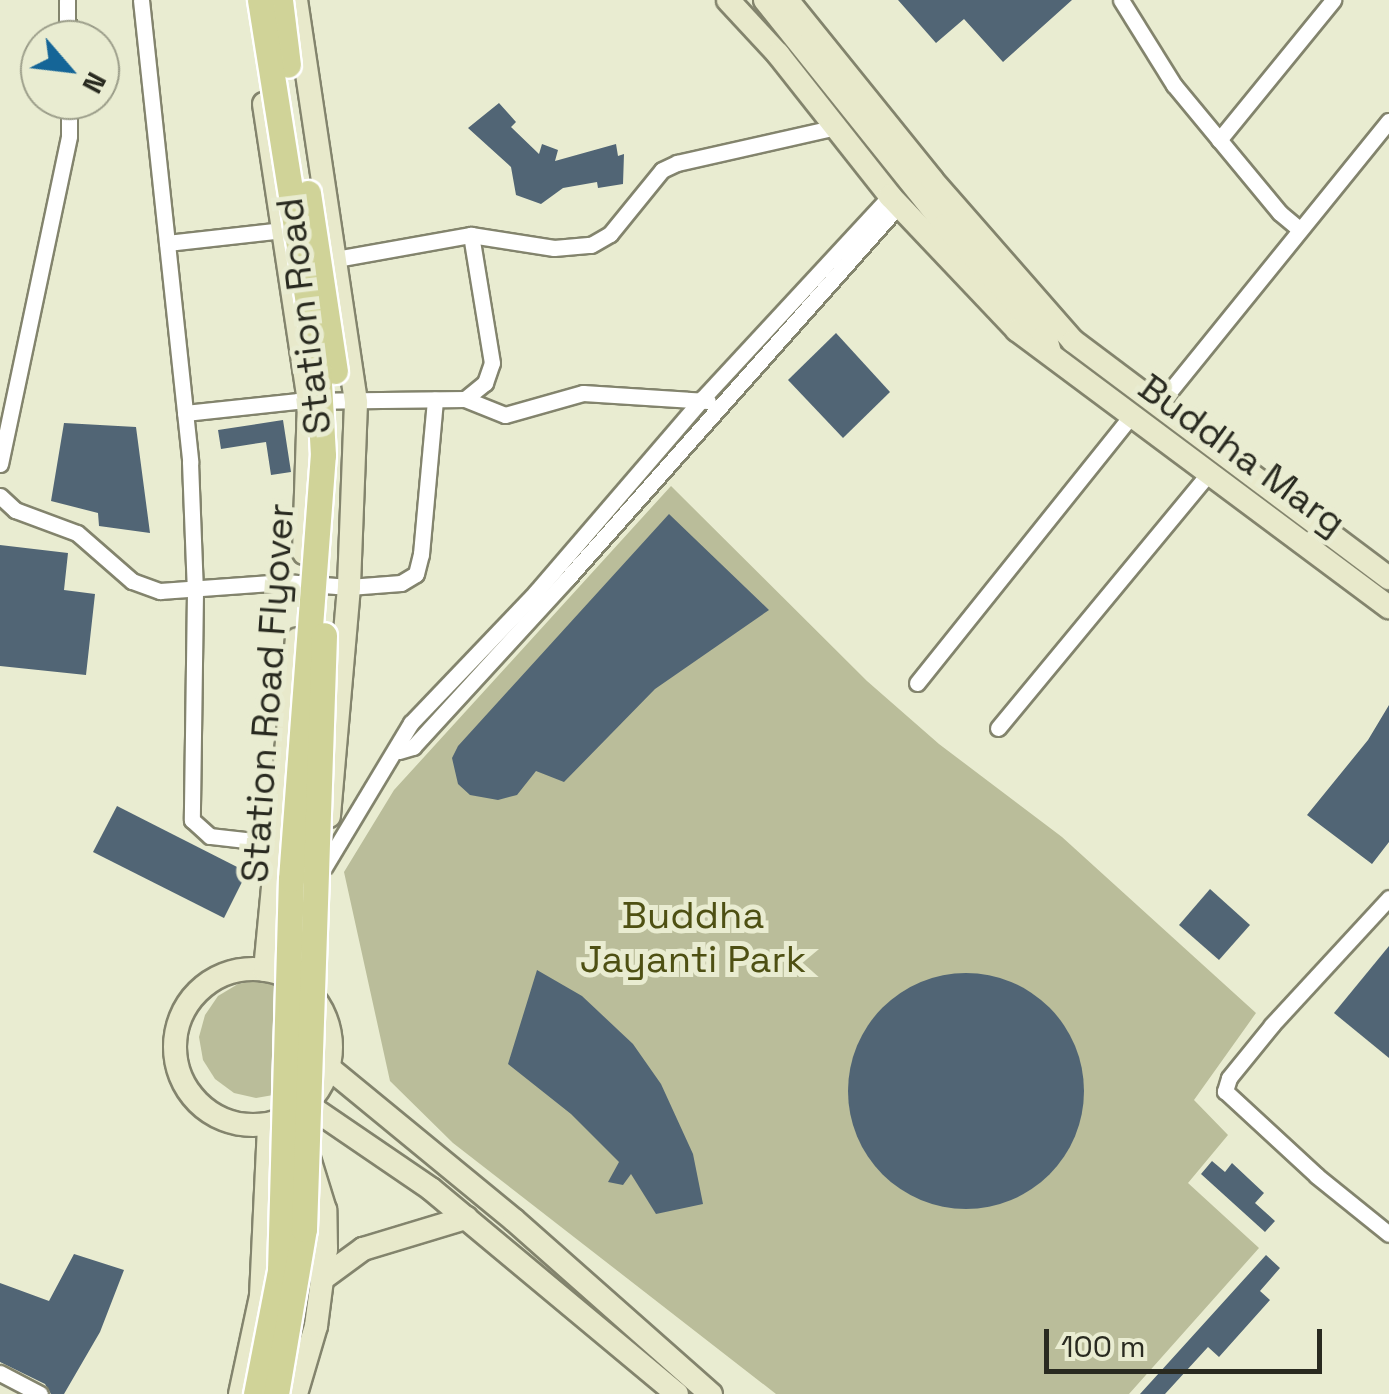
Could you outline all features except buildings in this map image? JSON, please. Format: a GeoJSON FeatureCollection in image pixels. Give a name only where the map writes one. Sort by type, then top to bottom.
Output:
{"type":"FeatureCollection","features":[{"type":"Feature","properties":{"kind":"main road"},"geometry":{"type":"LineString","coordinates":[[248,0],[309,402],[304,584],[265,970]]}},
{"type":"Feature","properties":{"kind":"main road","name":"Station Road Flyover"},"geometry":{"type":"LineString","coordinates":[[256,1394],[280,1270],[291,879],[323,455],[318,366],[260,0]]}},
{"type":"Feature","properties":{"kind":"main road","name":"Station Road Flyover"},"geometry":{"type":"LineString","coordinates":[[276,1394],[286,1354],[304,1229],[314,847],[338,486],[338,395],[280,0]]}},
{"type":"Feature","properties":{"kind":"main road","name":"Station Road"},"geometry":{"type":"LineString","coordinates":[[296,0],[356,403],[349,587],[324,866],[296,980]]}},
{"type":"Feature","properties":{"kind":"main road","name":"Buddha Marg"},"geometry":{"type":"LineString","coordinates":[[728,0],[837,127],[894,201],[1017,330],[1389,606]]}},
{"type":"Feature","properties":{"kind":"main road"},"geometry":{"type":"LineString","coordinates":[[764,0],[945,225],[1038,328],[1053,360]]}},
{"type":"Feature","properties":{"kind":"main road"},"geometry":{"type":"LineString","coordinates":[[787,0],[932,180],[1073,341]]}},
{"type":"Feature","properties":{"kind":"main road"},"geometry":{"type":"LineString","coordinates":[[1038,328],[1073,341]]}},
{"type":"Feature","properties":{"kind":"main road","name":"Buddha Marg"},"geometry":{"type":"LineString","coordinates":[[1073,341],[1389,578]]}},
{"type":"Feature","properties":{"kind":"main road"},"geometry":{"type":"LineString","coordinates":[[242,969],[265,970],[296,980],[324,1014],[331,1040],[328,1068],[301,1109],[269,1124],[242,1125],[212,1114],[191,1096],[179,1072],[174,1046],[181,1016],[195,994],[216,977],[242,969]]}},
{"type":"Feature","properties":{"kind":"main road"},"geometry":{"type":"LineString","coordinates":[[328,1068],[514,1220],[711,1394]]}},
{"type":"Feature","properties":{"kind":"main road"},"geometry":{"type":"LineString","coordinates":[[301,1109],[466,1218],[677,1394]]}},
{"type":"Feature","properties":{"kind":"main road"},"geometry":{"type":"LineString","coordinates":[[296,1394],[316,1326],[325,1210],[301,1109]]}},
{"type":"Feature","properties":{"kind":"main road"},"geometry":{"type":"LineString","coordinates":[[240,1394],[262,1296],[269,1124]]}},
{"type":"Feature","properties":{"kind":"main road"},"geometry":{"type":"LineString","coordinates":[[322,1278],[363,1250],[466,1218]]}},
{"type":"Feature","properties":{"kind":"street"},"geometry":{"type":"LineString","coordinates":[[142,0],[185,414],[195,592],[192,820],[210,836],[280,844]]}},
{"type":"Feature","properties":{"kind":"street"},"geometry":{"type":"LineString","coordinates":[[1121,0],[1174,85],[1299,229]]}},
{"type":"Feature","properties":{"kind":"street"},"geometry":{"type":"LineString","coordinates":[[1219,140],[1334,0]]}},
{"type":"Feature","properties":{"kind":"street"},"geometry":{"type":"LineString","coordinates":[[0,464],[69,136],[69,120]]}},
{"type":"Feature","properties":{"kind":"street"},"geometry":{"type":"LineString","coordinates":[[1157,407],[1389,121]]}},
{"type":"Feature","properties":{"kind":"street"},"geometry":{"type":"LineString","coordinates":[[336,258],[471,234],[554,248],[591,245],[610,234],[662,170],[677,163],[837,127]]}},
{"type":"Feature","properties":{"kind":"street"},"geometry":{"type":"LineString","coordinates":[[610,518],[702,399],[894,201]]}},
{"type":"Feature","properties":{"kind":"street"},"geometry":{"type":"LineString","coordinates":[[324,866],[399,750],[411,724],[721,406],[894,201]]}},
{"type":"Feature","properties":{"kind":"street"},"geometry":{"type":"LineString","coordinates":[[167,244],[283,230]]}},
{"type":"Feature","properties":{"kind":"street"},"geometry":{"type":"LineString","coordinates":[[465,399],[485,383],[492,363],[471,234]]}},
{"type":"Feature","properties":{"kind":"street"},"geometry":{"type":"LineString","coordinates":[[185,414],[309,402],[465,399],[505,415],[583,394],[702,399],[721,406]]}},
{"type":"Feature","properties":{"kind":"street"},"geometry":{"type":"LineString","coordinates":[[0,496],[15,510],[77,533],[146,588],[195,592],[401,582],[416,574],[434,400]]}},
{"type":"Feature","properties":{"kind":"street"},"geometry":{"type":"LineString","coordinates":[[917,683],[1130,416]]}},
{"type":"Feature","properties":{"kind":"street"},"geometry":{"type":"LineString","coordinates":[[998,728],[1210,472]]}},
{"type":"Feature","properties":{"kind":"street"},"geometry":{"type":"LineString","coordinates":[[1389,898],[1272,1026],[1229,1078],[1225,1091],[1331,1188],[1389,1234]]}},
{"type":"Feature","properties":{"kind":"street"},"geometry":{"type":"LineString","coordinates":[[0,1373],[40,1394]]}},
{"type":"Feature","properties":{"kind":"green space","name":"Buddha Jayanti Park"},"geometry":{"type":"Polygon","coordinates":[[[671,486],[867,681],[939,744],[1062,837],[1256,1013],[1194,1100],[1228,1135],[1188,1183],[1259,1248],[1129,1394],[776,1394],[453,1143],[390,1081],[344,872],[394,790],[671,486]]]}},
{"type":"Feature","properties":{"kind":"green space"},"geometry":{"type":"Polygon","coordinates":[[[260,980],[283,985],[279,1094],[256,1098],[234,1093],[215,1079],[203,1060],[199,1037],[205,1015],[218,996],[238,984],[260,980]]]}}]}
